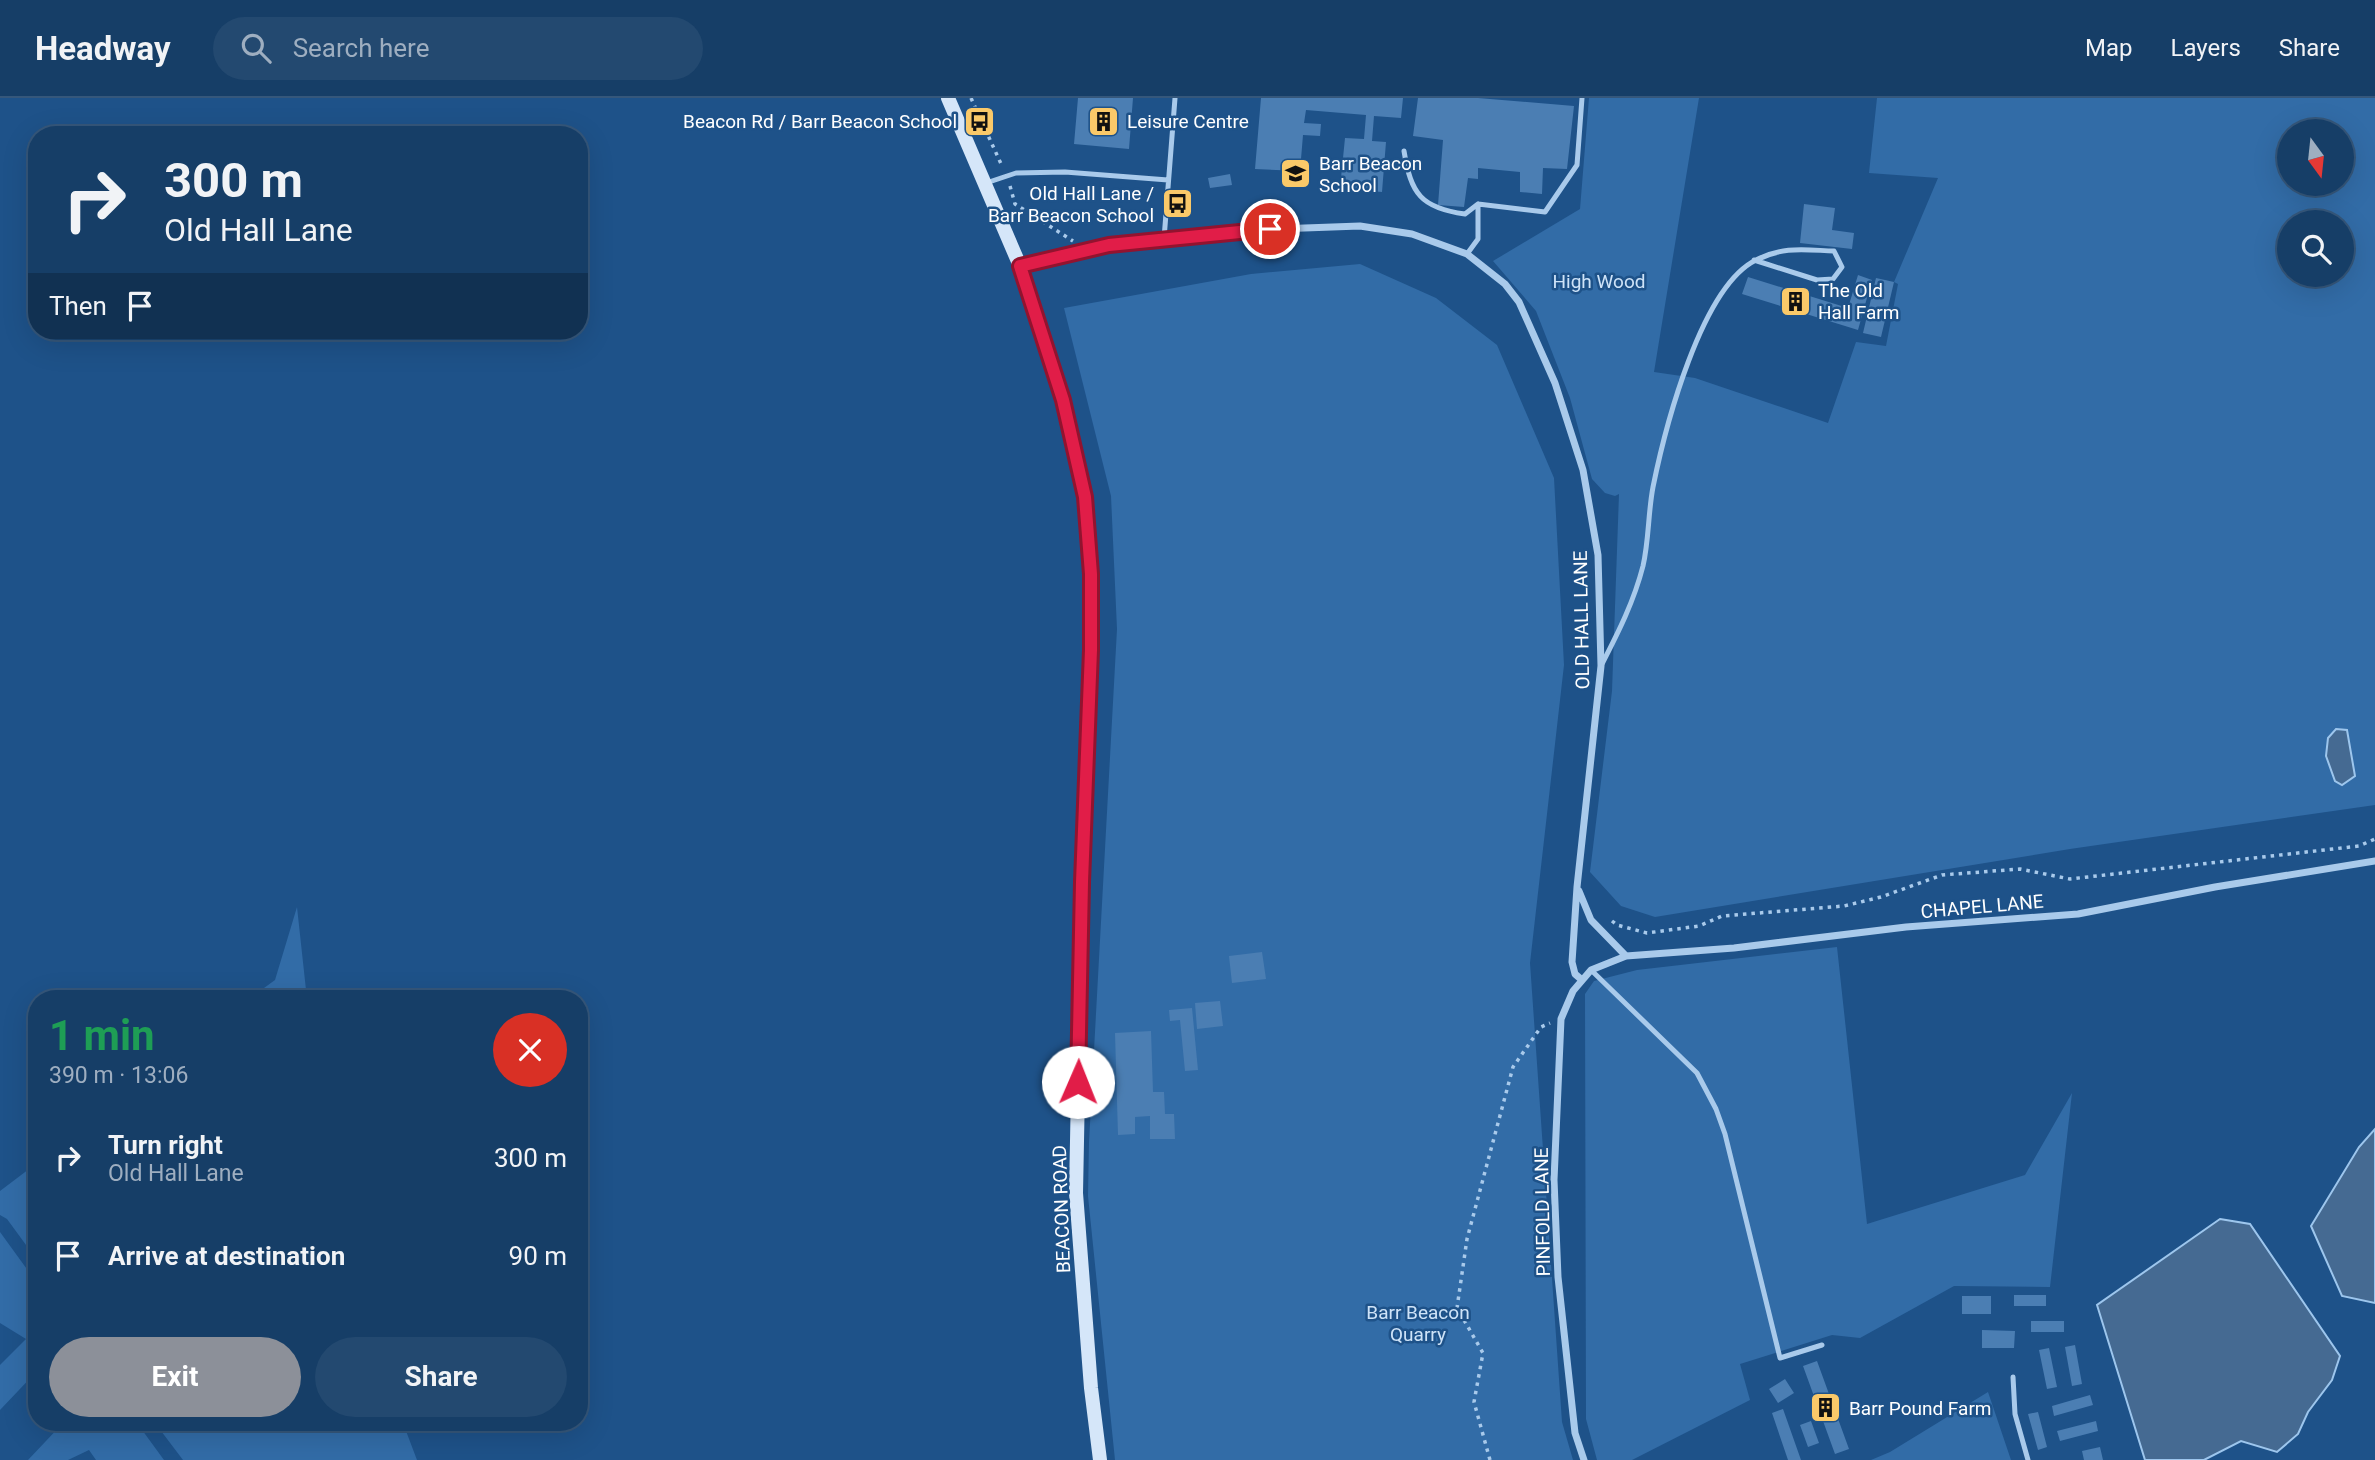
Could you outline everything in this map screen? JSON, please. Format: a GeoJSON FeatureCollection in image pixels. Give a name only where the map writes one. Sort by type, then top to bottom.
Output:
{"type":"FeatureCollection","features":[{"type":"Feature","properties":{"kind":"main road","name":"BEACON ROAD"},"geometry":{"type":"LineString","coordinates":[[948,98],[1020,266],[1063,400],[1085,497],[1091,574],[1091,650],[1082,882],[1076,1193],[1091,1388],[1100,1460]]}},
{"type":"Feature","properties":{"kind":"street","name":"OLD HALL LANE"},"geometry":{"type":"LineString","coordinates":[[1020,266],[1109,245],[1248,230],[1360,226],[1412,234],[1467,254],[1505,284],[1519,302],[1555,383],[1583,470],[1598,555],[1601,666],[1577,887],[1572,962],[1575,974],[1582,980]]}},
{"type":"Feature","properties":{"kind":"street","name":"CHAPEL LANE"},"geometry":{"type":"LineString","coordinates":[[1591,970],[1626,956],[1734,948],[1906,927],[2078,914],[2215,887],[2375,861]]}},
{"type":"Feature","properties":{"kind":"street","name":"OLD HALL LANE"},"geometry":{"type":"LineString","coordinates":[[1577,887],[1591,920],[1626,956]]}},
{"type":"Feature","properties":{"kind":"street","name":"PINFOLD LANE"},"geometry":{"type":"LineString","coordinates":[[1584,1460],[1575,1433],[1558,1276],[1554,1180],[1561,1019],[1573,992],[1591,970]]}},
{"type":"Feature","properties":{"kind":"lane"},"geometry":{"type":"LineString","coordinates":[[1164,239],[1174,98]]}},
{"type":"Feature","properties":{"kind":"lane"},"geometry":{"type":"LineString","coordinates":[[1404,151],[1407,172],[1425,203],[1444,211],[1465,214],[1478,204],[1545,212],[1577,165],[1582,98]]}},
{"type":"Feature","properties":{"kind":"lane"},"geometry":{"type":"LineString","coordinates":[[986,183],[1016,173],[1065,172],[1168,180]]}},
{"type":"Feature","properties":{"kind":"lane"},"geometry":{"type":"LineString","coordinates":[[1467,254],[1478,239],[1478,204]]}},
{"type":"Feature","properties":{"kind":"lane"},"geometry":{"type":"LineString","coordinates":[[1601,666],[1629,612],[1643,564],[1653,487],[1686,368],[1716,298],[1737,274],[1754,260],[1782,249],[1834,251],[1842,267],[1833,279],[1817,280],[1754,260]]}},
{"type":"Feature","properties":{"kind":"lane"},"geometry":{"type":"LineString","coordinates":[[1591,970],[1697,1073],[1716,1109],[1725,1134],[1780,1358],[1822,1345]]}},
{"type":"Feature","properties":{"kind":"lane"},"geometry":{"type":"LineString","coordinates":[[2013,1377],[2015,1413],[2028,1460]]}},
{"type":"Feature","properties":{"kind":"path"},"geometry":{"type":"LineString","coordinates":[[971,98],[1007,176],[1016,204],[1086,250]]}},
{"type":"Feature","properties":{"kind":"path"},"geometry":{"type":"LineString","coordinates":[[1606,917],[1617,925],[1647,933],[1699,926],[1722,916],[1844,906],[1881,897],[1942,875],[2020,869],[2070,879],[2359,846],[2375,839]]}},
{"type":"Feature","properties":{"kind":"path"},"geometry":{"type":"LineString","coordinates":[[1490,1460],[1474,1402],[1483,1353],[1457,1308],[1467,1239],[1513,1067],[1541,1027],[1561,1019]]}},
{"type":"Feature","properties":{"kind":"green space","name":"High Wood"},"geometry":{"type":"Polygon","coordinates":[[[1589,98],[1699,98],[1654,372],[1695,378],[1828,423],[1856,342],[1886,346],[1898,284],[1894,282],[1938,178],[1869,173],[1877,98],[2375,98],[2375,805],[2070,849],[1655,917],[1621,906],[1590,872],[1612,691],[1619,494],[1615,496],[1605,493],[1592,479],[1570,398],[1536,311],[1493,261],[1580,209],[1589,98]]]}},
{"type":"Feature","properties":{"kind":"green space","name":"Barr Beacon Quarry"},"geometry":{"type":"Polygon","coordinates":[[[1360,264],[1436,298],[1497,345],[1554,478],[1564,665],[1530,963],[1562,1422],[1573,1460],[1115,1460],[1088,1196],[1117,629],[1111,496],[1064,308],[1251,274],[1360,264]]]}},
{"type":"Feature","properties":{"kind":"green space"},"geometry":{"type":"Polygon","coordinates":[[[297,907],[306,990],[261,990],[275,980],[297,907]]]}},
{"type":"Feature","properties":{"kind":"green space"},"geometry":{"type":"Polygon","coordinates":[[[1837,947],[1867,1224],[2025,1175],[2072,1093],[2050,1287],[1954,1286],[1860,1338],[1832,1335],[1740,1364],[1750,1400],[1632,1460],[1597,1460],[1586,1419],[1585,994],[1594,981],[1637,970],[1837,947]]]}},
{"type":"Feature","properties":{"kind":"green space"},"geometry":{"type":"Polygon","coordinates":[[[28,1170],[28,1248],[7,1219],[0,1215],[0,1191],[28,1170]]]}},
{"type":"Feature","properties":{"kind":"green space"},"geometry":{"type":"Polygon","coordinates":[[[0,1232],[28,1271],[28,1380],[0,1410],[0,1365],[26,1339],[0,1323],[0,1232]]]}},
{"type":"Feature","properties":{"kind":"green space"},"geometry":{"type":"Polygon","coordinates":[[[1988,1392],[2011,1460],[1871,1460],[1890,1452],[1988,1392]]]}},
{"type":"Feature","properties":{"kind":"green space"},"geometry":{"type":"Polygon","coordinates":[[[55,1431],[143,1431],[164,1460],[96,1460],[89,1450],[68,1460],[28,1460],[55,1431]]]}},
{"type":"Feature","properties":{"kind":"green space"},"geometry":{"type":"Polygon","coordinates":[[[161,1431],[406,1431],[417,1460],[183,1460],[161,1431]]]}},
{"type":"Feature","properties":{"kind":"shaded area"},"geometry":{"type":"Polygon","coordinates":[[[2336,729],[2347,730],[2355,776],[2342,785],[2335,781],[2326,756],[2328,738],[2336,729]]]}},
{"type":"Feature","properties":{"kind":"shaded area"},"geometry":{"type":"Polygon","coordinates":[[[2375,1129],[2375,1303],[2342,1296],[2311,1226],[2359,1147],[2375,1129]]]}},
{"type":"Feature","properties":{"kind":"shaded area"},"geometry":{"type":"Polygon","coordinates":[[[2220,1219],[2250,1224],[2340,1356],[2332,1380],[2308,1412],[2298,1434],[2277,1452],[2241,1441],[2204,1460],[2145,1460],[2097,1305],[2220,1219]]]}},
{"type":"Feature","properties":{"kind":"building","name":"Leisure Centre"},"geometry":{"type":"Polygon","coordinates":[[[1078,98],[1133,98],[1129,149],[1074,144],[1078,98]]]}},
{"type":"Feature","properties":{"kind":"building"},"geometry":{"type":"Polygon","coordinates":[[[1261,98],[1403,98],[1401,118],[1374,116],[1372,141],[1386,142],[1382,192],[1340,188],[1345,138],[1364,139],[1366,115],[1306,110],[1304,123],[1321,124],[1320,136],[1303,135],[1300,171],[1255,169],[1261,98]]]}},
{"type":"Feature","properties":{"kind":"building"},"geometry":{"type":"Polygon","coordinates":[[[1418,98],[1478,98],[1574,106],[1567,169],[1543,168],[1542,194],[1520,192],[1520,172],[1478,168],[1478,179],[1468,178],[1464,207],[1438,205],[1443,140],[1413,136],[1418,98]]]}},
{"type":"Feature","properties":{"kind":"building"},"geometry":{"type":"Polygon","coordinates":[[[1230,174],[1232,185],[1210,188],[1208,178],[1230,174]]]}},
{"type":"Feature","properties":{"kind":"building","name":"The Old Hall Farm"},"geometry":{"type":"Polygon","coordinates":[[[1804,204],[1835,208],[1832,230],[1854,233],[1852,249],[1800,243],[1804,204]]]}},
{"type":"Feature","properties":{"kind":"building","name":"The Old Hall Farm"},"geometry":{"type":"Polygon","coordinates":[[[1858,275],[1872,280],[1858,330],[1742,294],[1748,277],[1848,308],[1858,275]]]}},
{"type":"Feature","properties":{"kind":"building","name":"The Old Hall Farm"},"geometry":{"type":"Polygon","coordinates":[[[1876,278],[1894,282],[1881,337],[1863,333],[1876,278]]]}},
{"type":"Feature","properties":{"kind":"building"},"geometry":{"type":"Polygon","coordinates":[[[1262,952],[1266,979],[1232,983],[1229,956],[1262,952]]]}},
{"type":"Feature","properties":{"kind":"building"},"geometry":{"type":"Polygon","coordinates":[[[1220,1001],[1223,1026],[1197,1029],[1195,1003],[1220,1001]]]}},
{"type":"Feature","properties":{"kind":"building"},"geometry":{"type":"Polygon","coordinates":[[[1192,1008],[1198,1070],[1185,1071],[1180,1020],[1170,1021],[1169,1010],[1192,1008]]]}},
{"type":"Feature","properties":{"kind":"building"},"geometry":{"type":"Polygon","coordinates":[[[1151,1031],[1153,1092],[1164,1092],[1165,1114],[1174,1114],[1175,1139],[1150,1139],[1150,1116],[1135,1117],[1135,1134],[1118,1135],[1115,1033],[1151,1031]]]}},
{"type":"Feature","properties":{"kind":"building"},"geometry":{"type":"Polygon","coordinates":[[[2014,1295],[2046,1295],[2046,1306],[2014,1306],[2014,1295]]]}},
{"type":"Feature","properties":{"kind":"building"},"geometry":{"type":"Polygon","coordinates":[[[1962,1296],[1991,1296],[1991,1314],[1962,1314],[1962,1296]]]}},
{"type":"Feature","properties":{"kind":"building"},"geometry":{"type":"Polygon","coordinates":[[[2031,1321],[2064,1321],[2064,1332],[2031,1332],[2031,1321]]]}},
{"type":"Feature","properties":{"kind":"building"},"geometry":{"type":"Polygon","coordinates":[[[1982,1330],[2015,1331],[2014,1348],[1982,1348],[1982,1330]]]}},
{"type":"Feature","properties":{"kind":"building"},"geometry":{"type":"Polygon","coordinates":[[[2075,1345],[2082,1384],[2072,1386],[2065,1347],[2075,1345]]]}},
{"type":"Feature","properties":{"kind":"building"},"geometry":{"type":"Polygon","coordinates":[[[2049,1348],[2057,1387],[2047,1389],[2039,1350],[2049,1348]]]}},
{"type":"Feature","properties":{"kind":"building","name":"Barr Pound Farm"},"geometry":{"type":"Polygon","coordinates":[[[1817,1361],[1849,1449],[1835,1454],[1803,1366],[1817,1361]]]}},
{"type":"Feature","properties":{"kind":"building","name":"Barr Pound Farm"},"geometry":{"type":"Polygon","coordinates":[[[1785,1379],[1794,1393],[1778,1403],[1769,1389],[1785,1379]]]}},
{"type":"Feature","properties":{"kind":"building"},"geometry":{"type":"Polygon","coordinates":[[[2090,1395],[2093,1405],[2054,1416],[2052,1406],[2090,1395]]]}},
{"type":"Feature","properties":{"kind":"building"},"geometry":{"type":"Polygon","coordinates":[[[1783,1409],[1801,1460],[1788,1460],[1772,1413],[1783,1409]]]}},
{"type":"Feature","properties":{"kind":"building"},"geometry":{"type":"Polygon","coordinates":[[[2038,1412],[2047,1447],[2038,1450],[2028,1414],[2038,1412]]]}},
{"type":"Feature","properties":{"kind":"building","name":"Barr Pound Farm"},"geometry":{"type":"Polygon","coordinates":[[[1811,1421],[1819,1443],[1808,1447],[1800,1425],[1811,1421]]]}},
{"type":"Feature","properties":{"kind":"building"},"geometry":{"type":"Polygon","coordinates":[[[2096,1421],[2098,1431],[2060,1441],[2057,1431],[2096,1421]]]}},
{"type":"Feature","properties":{"kind":"building"},"geometry":{"type":"Polygon","coordinates":[[[2100,1447],[2103,1460],[2084,1460],[2082,1451],[2100,1447]]]}},
{"type":"Feature","properties":{"kind":"place","name":"Beacon Rd / Barr Beacon School"},"geometry":{"type":"Point","coordinates":[980,121]}},
{"type":"Feature","properties":{"kind":"place","name":"Leisure Centre"},"geometry":{"type":"Point","coordinates":[1104,121]}},
{"type":"Feature","properties":{"kind":"place","name":"Barr Beacon School"},"geometry":{"type":"Point","coordinates":[1296,174]}},
{"type":"Feature","properties":{"kind":"place","name":"Old Hall Lane / Barr Beacon School"},"geometry":{"type":"Point","coordinates":[1177,204]}},
{"type":"Feature","properties":{"kind":"place","name":"The Old Hall Farm"},"geometry":{"type":"Point","coordinates":[1795,301]}},
{"type":"Feature","properties":{"kind":"place","name":"Barr Pound Farm"},"geometry":{"type":"Point","coordinates":[1826,1408]}},
{"type":"Feature","properties":{"kind":"route"},"geometry":{"type":"LineString","coordinates":[[1078,1082],[1091,574],[1085,497],[1063,400],[1020,266],[1109,245],[1270,229]]}}]}
